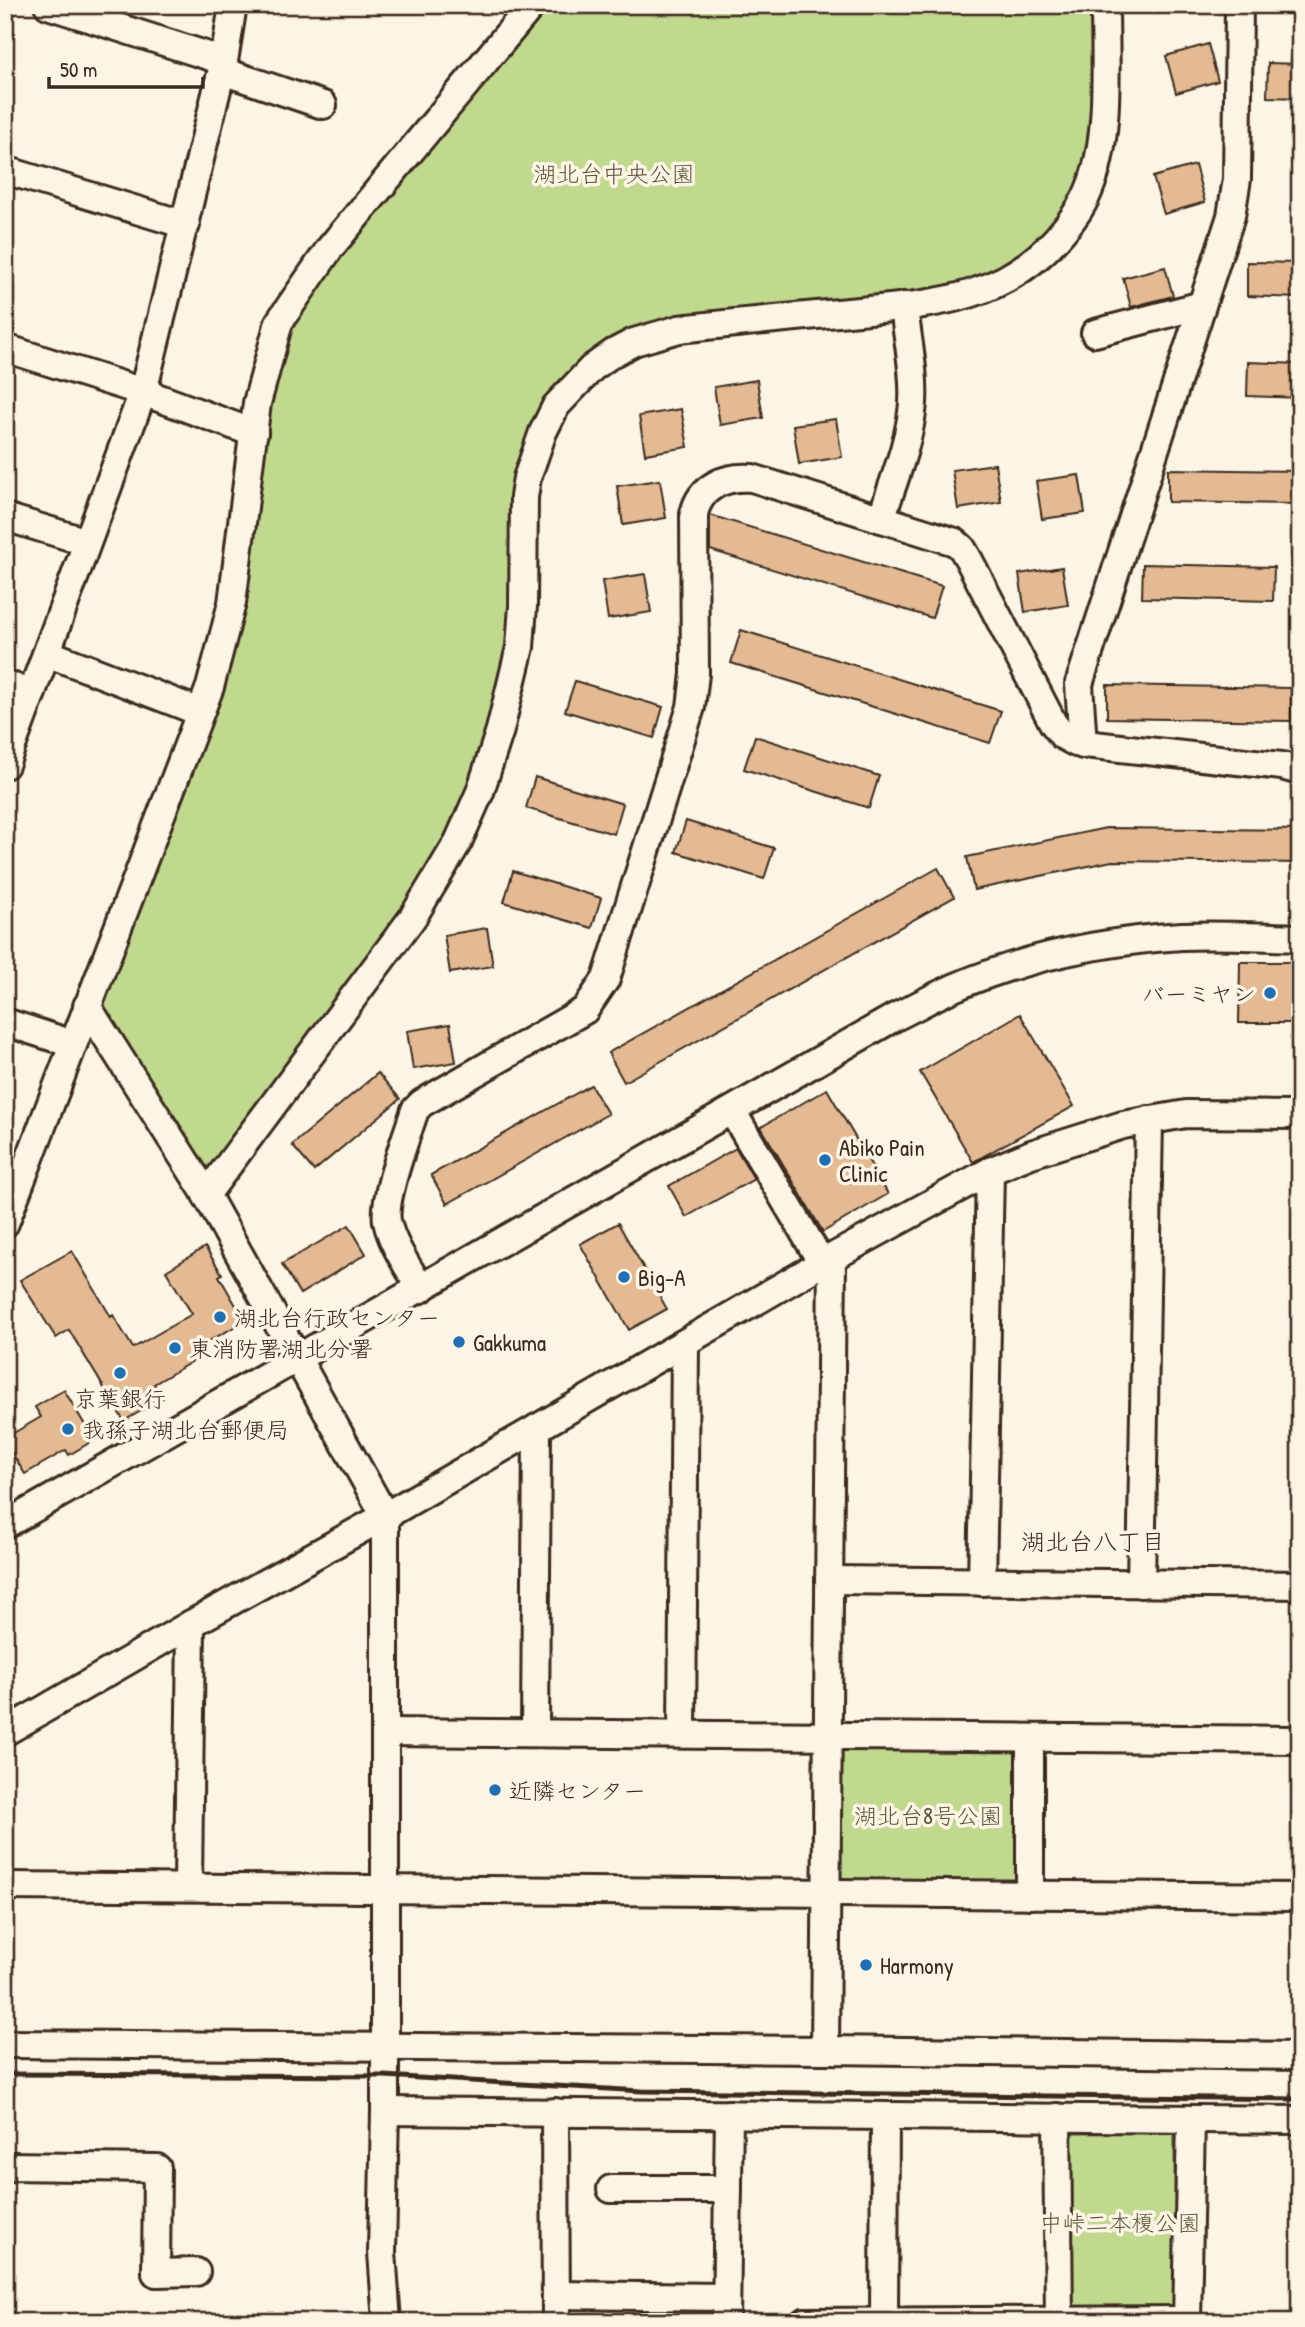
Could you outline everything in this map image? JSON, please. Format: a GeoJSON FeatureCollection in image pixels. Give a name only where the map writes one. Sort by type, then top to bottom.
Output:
{"type":"FeatureCollection","features":[{"type":"Feature","properties":{"kind":"street"},"geometry":{"type":"LineString","coordinates":[[48,5],[223,66],[323,105]]}},
{"type":"Feature","properties":{"kind":"street"},"geometry":{"type":"LineString","coordinates":[[5,765],[144,392],[223,66],[233,5]]}},
{"type":"Feature","properties":{"kind":"street"},"geometry":{"type":"LineString","coordinates":[[5,1223],[210,687],[232,603],[257,403],[279,322],[330,248],[532,5]]}},
{"type":"Feature","properties":{"kind":"street"},"geometry":{"type":"LineString","coordinates":[[206,1195],[413,917],[438,878],[480,792],[520,647],[524,497],[534,456],[556,406],[592,368],[634,342],[657,334],[679,329],[954,299],[1009,279],[1048,248],[1077,212],[1090,189],[1102,140],[1105,5]]}},
{"type":"Feature","properties":{"kind":"street"},"geometry":{"type":"LineString","coordinates":[[1083,745],[1079,684],[1231,216],[1237,179],[1239,5]]}},
{"type":"Feature","properties":{"kind":"street"},"geometry":{"type":"LineString","coordinates":[[5,170],[186,225]]}},
{"type":"Feature","properties":{"kind":"street"},"geometry":{"type":"LineString","coordinates":[[1095,333],[1202,305]]}},
{"type":"Feature","properties":{"kind":"street"},"geometry":{"type":"LineString","coordinates":[[881,519],[909,427],[913,404],[904,306]]}},
{"type":"Feature","properties":{"kind":"street"},"geometry":{"type":"LineString","coordinates":[[5,348],[144,392],[254,433]]}},
{"type":"Feature","properties":{"kind":"street"},"geometry":{"type":"LineString","coordinates":[[421,1289],[392,1236],[387,1219],[388,1199],[415,1110],[422,1102],[585,1010],[606,979],[691,707],[695,674],[694,514],[697,501],[703,492],[723,481],[738,477],[752,478],[955,542],[962,548],[1053,723],[1063,736],[1083,745],[1282,766],[1300,771]]}},
{"type":"Feature","properties":{"kind":"street"},"geometry":{"type":"LineString","coordinates":[[5,517],[87,542]]}},
{"type":"Feature","properties":{"kind":"street"},"geometry":{"type":"LineString","coordinates":[[47,653],[200,712]]}},
{"type":"Feature","properties":{"kind":"street"},"geometry":{"type":"LineString","coordinates":[[5,684],[32,693]]}},
{"type":"Feature","properties":{"kind":"street"},"geometry":{"type":"LineString","coordinates":[[1039,695],[1079,684]]}},
{"type":"Feature","properties":{"kind":"street"},"geometry":{"type":"LineString","coordinates":[[5,1525],[895,1017],[956,987],[1020,963],[1080,948],[1129,941],[1184,936],[1300,938]]}},
{"type":"Feature","properties":{"kind":"street"},"geometry":{"type":"LineString","coordinates":[[87,1006],[206,1195],[384,1516],[385,2110],[382,2252],[387,2322]]}},
{"type":"Feature","properties":{"kind":"street"},"geometry":{"type":"LineString","coordinates":[[5,1022],[73,1044]]}},
{"type":"Feature","properties":{"kind":"street"},"geometry":{"type":"LineString","coordinates":[[733,1111],[827,1260],[829,1736],[825,2050]]}},
{"type":"Feature","properties":{"kind":"street"},"geometry":{"type":"LineString","coordinates":[[5,1732],[191,1623],[537,1429],[827,1260],[990,1171],[1031,1154],[1123,1125],[1186,1114],[1300,1115]]}},
{"type":"Feature","properties":{"kind":"street"},"geometry":{"type":"LineString","coordinates":[[1141,1584],[1149,1121]]}},
{"type":"Feature","properties":{"kind":"street"},"geometry":{"type":"LineString","coordinates":[[982,1582],[990,1171]]}},
{"type":"Feature","properties":{"kind":"street"},"geometry":{"type":"LineString","coordinates":[[682,1734],[685,1343]]}},
{"type":"Feature","properties":{"kind":"street"},"geometry":{"type":"LineString","coordinates":[[535,1732],[537,1429]]}},
{"type":"Feature","properties":{"kind":"street"},"geometry":{"type":"LineString","coordinates":[[829,1580],[1300,1585]]}},
{"type":"Feature","properties":{"kind":"street"},"geometry":{"type":"LineString","coordinates":[[188,1886],[191,1623]]}},
{"type":"Feature","properties":{"kind":"street"},"geometry":{"type":"LineString","coordinates":[[385,1732],[1300,1740]]}},
{"type":"Feature","properties":{"kind":"street"},"geometry":{"type":"LineString","coordinates":[[1030,1738],[1030,1895]]}},
{"type":"Feature","properties":{"kind":"street"},"geometry":{"type":"LineString","coordinates":[[5,1886],[1300,1897]]}},
{"type":"Feature","properties":{"kind":"street"},"geometry":{"type":"LineString","coordinates":[[5,2044],[384,2045],[1300,2056]]}},
{"type":"Feature","properties":{"kind":"street"},"geometry":{"type":"LineString","coordinates":[[385,2110],[1300,2120]]}},
{"type":"Feature","properties":{"kind":"street"},"geometry":{"type":"LineString","coordinates":[[555,2112],[556,2322]]}},
{"type":"Feature","properties":{"kind":"street"},"geometry":{"type":"LineString","coordinates":[[556,2295],[726,2309],[729,2114]]}},
{"type":"Feature","properties":{"kind":"street"},"geometry":{"type":"LineString","coordinates":[[884,2321],[885,2116]]}},
{"type":"Feature","properties":{"kind":"street"},"geometry":{"type":"LineString","coordinates":[[1057,2117],[1059,2321]]}},
{"type":"Feature","properties":{"kind":"street"},"geometry":{"type":"LineString","coordinates":[[804,2322],[1186,2321],[1191,2119]]}},
{"type":"Feature","properties":{"kind":"street"},"geometry":{"type":"LineString","coordinates":[[5,2169],[7,2166],[157,2168],[156,2273],[196,2272]]}},
{"type":"Feature","properties":{"kind":"street"},"geometry":{"type":"LineString","coordinates":[[611,2189],[728,2189]]}},
{"type":"Feature","properties":{"kind":"green space","name":"湖北台中央公園"},"geometry":{"type":"Polygon","coordinates":[[[532,5],[1105,5],[1090,189],[1009,279],[633,342],[543,432],[523,606],[458,842],[206,1195],[87,1006],[210,686],[279,322],[532,5]]]}},
{"type":"Feature","properties":{"kind":"green space","name":"湖北台8号公園"},"geometry":{"type":"Polygon","coordinates":[[[829,1736],[1030,1738],[1030,1895],[826,1893],[829,1736]]]}},
{"type":"Feature","properties":{"kind":"green space","name":"中峠二本榎公園"},"geometry":{"type":"Polygon","coordinates":[[[1174,2132],[1176,2310],[1066,2311],[1064,2134],[1174,2132]]]}},
{"type":"Feature","properties":{"kind":"building"},"geometry":{"type":"Polygon","coordinates":[[[1208,44],[1218,81],[1176,93],[1166,56],[1208,44]]]}},
{"type":"Feature","properties":{"kind":"building"},"geometry":{"type":"Polygon","coordinates":[[[1268,63],[1300,64],[1300,98],[1267,97],[1268,63]]]}},
{"type":"Feature","properties":{"kind":"building"},"geometry":{"type":"Polygon","coordinates":[[[1195,165],[1205,202],[1164,214],[1153,177],[1195,165]]]}},
{"type":"Feature","properties":{"kind":"building"},"geometry":{"type":"Polygon","coordinates":[[[1247,262],[1300,263],[1300,298],[1247,296],[1247,262]]]}},
{"type":"Feature","properties":{"kind":"building"},"geometry":{"type":"Polygon","coordinates":[[[1165,267],[1173,296],[1131,307],[1123,278],[1165,267]]]}},
{"type":"Feature","properties":{"kind":"building"},"geometry":{"type":"Polygon","coordinates":[[[1248,362],[1300,364],[1300,398],[1247,396],[1248,362]]]}},
{"type":"Feature","properties":{"kind":"building"},"geometry":{"type":"Polygon","coordinates":[[[757,380],[763,418],[720,425],[714,387],[757,380]]]}},
{"type":"Feature","properties":{"kind":"building"},"geometry":{"type":"Polygon","coordinates":[[[681,409],[688,447],[645,454],[639,416],[681,409]]]}},
{"type":"Feature","properties":{"kind":"building"},"geometry":{"type":"Polygon","coordinates":[[[836,419],[842,457],[799,464],[793,425],[836,419]]]}},
{"type":"Feature","properties":{"kind":"building"},"geometry":{"type":"Polygon","coordinates":[[[995,464],[1001,502],[958,509],[952,470],[995,464]]]}},
{"type":"Feature","properties":{"kind":"building"},"geometry":{"type":"Polygon","coordinates":[[[1168,469],[1300,471],[1300,504],[1168,502],[1168,469]]]}},
{"type":"Feature","properties":{"kind":"building"},"geometry":{"type":"Polygon","coordinates":[[[1079,475],[1085,513],[1042,519],[1036,481],[1079,475]]]}},
{"type":"Feature","properties":{"kind":"building"},"geometry":{"type":"Polygon","coordinates":[[[660,480],[666,518],[623,525],[617,486],[660,480]]]}},
{"type":"Feature","properties":{"kind":"building"},"geometry":{"type":"Polygon","coordinates":[[[710,515],[942,586],[932,618],[710,550],[710,515]]]}},
{"type":"Feature","properties":{"kind":"building"},"geometry":{"type":"Polygon","coordinates":[[[1143,564],[1274,567],[1273,601],[1142,598],[1143,564]]]}},
{"type":"Feature","properties":{"kind":"building"},"geometry":{"type":"Polygon","coordinates":[[[1062,567],[1068,605],[1025,612],[1019,574],[1062,567]]]}},
{"type":"Feature","properties":{"kind":"building"},"geometry":{"type":"Polygon","coordinates":[[[645,574],[651,612],[608,619],[602,581],[645,574]]]}},
{"type":"Feature","properties":{"kind":"building"},"geometry":{"type":"Polygon","coordinates":[[[741,630],[1001,711],[990,743],[731,663],[741,630]]]}},
{"type":"Feature","properties":{"kind":"building"},"geometry":{"type":"Polygon","coordinates":[[[575,681],[663,707],[654,738],[565,711],[575,681]]]}},
{"type":"Feature","properties":{"kind":"building"},"geometry":{"type":"Polygon","coordinates":[[[1107,685],[1291,688],[1291,721],[1107,718],[1107,685]]]}},
{"type":"Feature","properties":{"kind":"building"},"geometry":{"type":"Polygon","coordinates":[[[755,736],[879,776],[869,808],[744,769],[755,736]]]}},
{"type":"Feature","properties":{"kind":"building"},"geometry":{"type":"Polygon","coordinates":[[[535,777],[623,804],[614,834],[526,808],[535,777]]]}},
{"type":"Feature","properties":{"kind":"building"},"geometry":{"type":"Polygon","coordinates":[[[686,821],[774,848],[764,879],[676,852],[686,821]]]}},
{"type":"Feature","properties":{"kind":"building"},"geometry":{"type":"Polygon","coordinates":[[[1106,828],[1299,830],[1299,863],[1112,861],[974,890],[967,857],[1106,828]]]}},
{"type":"Feature","properties":{"kind":"building"},"geometry":{"type":"Polygon","coordinates":[[[938,868],[954,897],[624,1082],[608,1053],[938,868]]]}},
{"type":"Feature","properties":{"kind":"building"},"geometry":{"type":"Polygon","coordinates":[[[513,871],[601,898],[592,928],[504,902],[513,871]]]}},
{"type":"Feature","properties":{"kind":"building"},"geometry":{"type":"Polygon","coordinates":[[[487,928],[493,966],[450,973],[444,935],[487,928]]]}},
{"type":"Feature","properties":{"kind":"building","name":"バーミヤン"},"geometry":{"type":"Polygon","coordinates":[[[1240,962],[1300,962],[1300,1023],[1239,1023],[1240,962]]]}},
{"type":"Feature","properties":{"kind":"building"},"geometry":{"type":"Polygon","coordinates":[[[1020,1014],[1074,1106],[973,1162],[920,1072],[1020,1014]]]}},
{"type":"Feature","properties":{"kind":"building"},"geometry":{"type":"Polygon","coordinates":[[[450,1024],[456,1062],[413,1069],[407,1031],[450,1024]]]}},
{"type":"Feature","properties":{"kind":"building"},"geometry":{"type":"Polygon","coordinates":[[[378,1073],[400,1099],[314,1171],[292,1145],[378,1073]]]}},
{"type":"Feature","properties":{"kind":"building"},"geometry":{"type":"Polygon","coordinates":[[[591,1085],[608,1114],[447,1204],[431,1175],[591,1085]]]}},
{"type":"Feature","properties":{"kind":"building","name":"Abiko Pain Clinic"},"geometry":{"type":"Polygon","coordinates":[[[827,1089],[888,1194],[823,1232],[761,1127],[827,1089]]]}},
{"type":"Feature","properties":{"kind":"building"},"geometry":{"type":"Polygon","coordinates":[[[736,1148],[754,1179],[686,1217],[669,1186],[736,1148]]]}},
{"type":"Feature","properties":{"kind":"building","name":"Big-A"},"geometry":{"type":"Polygon","coordinates":[[[618,1223],[667,1309],[629,1330],[580,1244],[618,1223]]]}},
{"type":"Feature","properties":{"kind":"building"},"geometry":{"type":"Polygon","coordinates":[[[349,1225],[366,1254],[300,1294],[282,1264],[349,1225]]]}},
{"type":"Feature","properties":{"kind":"building"},"geometry":{"type":"Polygon","coordinates":[[[205,1247],[222,1274],[219,1276],[245,1321],[200,1346],[205,1354],[154,1384],[163,1398],[124,1421],[69,1330],[56,1338],[20,1280],[72,1251],[111,1317],[113,1315],[133,1348],[192,1314],[166,1271],[205,1247]]]}},
{"type":"Feature","properties":{"kind":"building"},"geometry":{"type":"Polygon","coordinates":[[[64,1390],[94,1440],[69,1455],[66,1450],[25,1474],[5,1438],[41,1417],[35,1407],[64,1390]]]}},
{"type":"Feature","properties":{"kind":"railway"},"geometry":{"type":"LineString","coordinates":[[5,2074],[384,2076],[642,2091],[1300,2099]]}},
{"type":"Feature","properties":{"kind":"place","name":"バーミヤン"},"geometry":{"type":"Point","coordinates":[1270,993]}},
{"type":"Feature","properties":{"kind":"place","name":"Abiko Pain Clinic"},"geometry":{"type":"Point","coordinates":[825,1160]}},
{"type":"Feature","properties":{"kind":"place","name":"Big-A"},"geometry":{"type":"Point","coordinates":[624,1277]}},
{"type":"Feature","properties":{"kind":"place","name":"湖北台行政センター"},"geometry":{"type":"Point","coordinates":[220,1317]}},
{"type":"Feature","properties":{"kind":"place","name":"Gakkuma"},"geometry":{"type":"Point","coordinates":[459,1342]}},
{"type":"Feature","properties":{"kind":"place","name":"東消防署湖北分署"},"geometry":{"type":"Point","coordinates":[175,1348]}},
{"type":"Feature","properties":{"kind":"place","name":"京葉銀行"},"geometry":{"type":"Point","coordinates":[120,1373]}},
{"type":"Feature","properties":{"kind":"place","name":"我孫子湖北台郵便局"},"geometry":{"type":"Point","coordinates":[68,1429]}},
{"type":"Feature","properties":{"kind":"place","name":"近隣センター"},"geometry":{"type":"Point","coordinates":[495,1790]}},
{"type":"Feature","properties":{"kind":"place","name":"Harmony"},"geometry":{"type":"Point","coordinates":[866,1965]}},
{"type":"Feature","properties":{"kind":"district","name":"湖北台八丁目"},"geometry":{"type":"Point","coordinates":[1093,1541]}}]}
